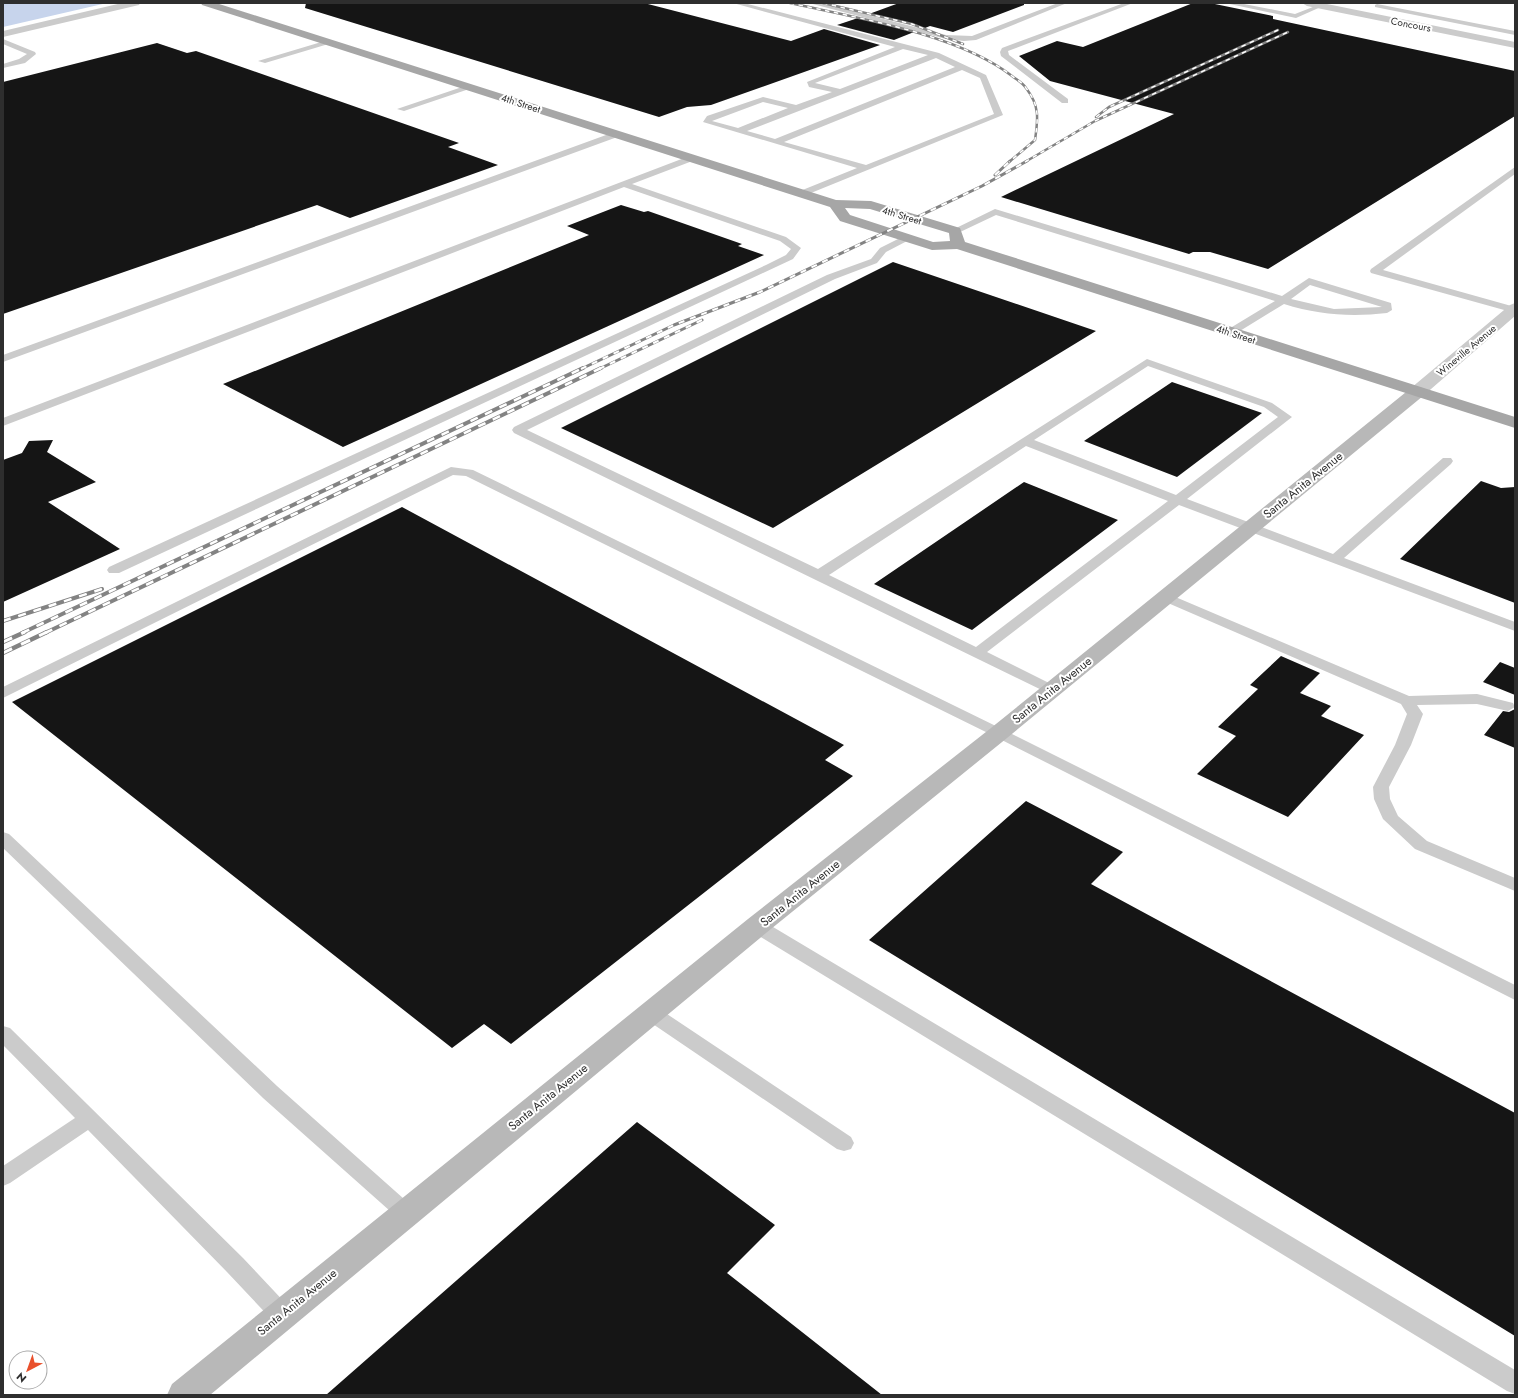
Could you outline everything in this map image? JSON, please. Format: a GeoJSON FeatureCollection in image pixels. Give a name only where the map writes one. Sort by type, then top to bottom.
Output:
{"type":"FeatureCollection","features":[{"type":"Feature","properties":{"kind":"main road","name":"4th Street"},"geometry":{"type":"LineString","coordinates":[[206,3],[834,204],[871,205],[956,238],[1231,332],[1515,423]]}},
{"type":"Feature","properties":{"kind":"main road","name":"4th Street"},"geometry":{"type":"LineString","coordinates":[[834,204],[845,218],[932,246],[956,238]]}},
{"type":"Feature","properties":{"kind":"street"},"geometry":{"type":"LineString","coordinates":[[3,34],[135,3]]}},
{"type":"Feature","properties":{"kind":"street","name":"Concours"},"geometry":{"type":"LineString","coordinates":[[1307,3],[1515,44]]}},
{"type":"Feature","properties":{"kind":"street","name":"Wineville Avenue"},"geometry":{"type":"LineString","coordinates":[[1417,392],[1514,309]]}},
{"type":"Feature","properties":{"kind":"street","name":"Santa Anita Avenue"},"geometry":{"type":"LineString","coordinates":[[184,1395],[757,926],[999,733],[1417,392]]}},
{"type":"Feature","properties":{"kind":"lane"},"geometry":{"type":"LineString","coordinates":[[736,3],[936,55],[983,77],[999,114],[803,194]]}},
{"type":"Feature","properties":{"kind":"lane"},"geometry":{"type":"LineString","coordinates":[[812,3],[904,25],[936,36],[963,39],[974,38],[1064,3]]}},
{"type":"Feature","properties":{"kind":"lane"},"geometry":{"type":"LineString","coordinates":[[1065,101],[1004,56],[1005,50],[1130,3]]}},
{"type":"Feature","properties":{"kind":"lane"},"geometry":{"type":"LineString","coordinates":[[1228,3],[1296,16],[1320,6]]}},
{"type":"Feature","properties":{"kind":"lane"},"geometry":{"type":"LineString","coordinates":[[1361,14],[1380,4],[1515,33]]}},
{"type":"Feature","properties":{"kind":"lane"},"geometry":{"type":"LineString","coordinates":[[3,41],[32,54],[22,61],[3,66]]}},
{"type":"Feature","properties":{"kind":"lane"},"geometry":{"type":"LineString","coordinates":[[262,61],[331,42]]}},
{"type":"Feature","properties":{"kind":"lane"},"geometry":{"type":"LineString","coordinates":[[839,91],[812,85],[811,82],[903,46]]}},
{"type":"Feature","properties":{"kind":"lane"},"geometry":{"type":"LineString","coordinates":[[740,131],[839,91],[936,55]]}},
{"type":"Feature","properties":{"kind":"lane"},"geometry":{"type":"LineString","coordinates":[[775,142],[962,67]]}},
{"type":"Feature","properties":{"kind":"lane"},"geometry":{"type":"LineString","coordinates":[[401,109],[471,87]]}},
{"type":"Feature","properties":{"kind":"lane"},"geometry":{"type":"LineString","coordinates":[[796,108],[762,99],[710,118],[707,122],[866,168]]}},
{"type":"Feature","properties":{"kind":"lane"},"geometry":{"type":"LineString","coordinates":[[3,359],[617,134]]}},
{"type":"Feature","properties":{"kind":"lane"},"geometry":{"type":"LineString","coordinates":[[3,422],[692,158]]}},
{"type":"Feature","properties":{"kind":"lane"},"geometry":{"type":"LineString","coordinates":[[1514,309],[1375,270],[1515,170]]}},
{"type":"Feature","properties":{"kind":"lane"},"geometry":{"type":"LineString","coordinates":[[1498,182],[1510,184]]}},
{"type":"Feature","properties":{"kind":"lane"},"geometry":{"type":"LineString","coordinates":[[114,570],[770,267],[790,257],[796,248],[783,239],[623,184]]}},
{"type":"Feature","properties":{"kind":"lane"},"geometry":{"type":"LineString","coordinates":[[956,238],[995,212],[1283,300],[1322,311],[1336,313],[1387,310],[1386,305],[1375,300],[1309,281],[1283,300],[1231,332]]}},
{"type":"Feature","properties":{"kind":"lane"},"geometry":{"type":"LineString","coordinates":[[906,238],[883,250],[874,261],[831,277],[518,430],[819,575],[1052,690]]}},
{"type":"Feature","properties":{"kind":"lane"},"geometry":{"type":"LineString","coordinates":[[819,575],[1147,362],[1268,404],[1286,418],[977,653]]}},
{"type":"Feature","properties":{"kind":"lane"},"geometry":{"type":"LineString","coordinates":[[1025,441],[1250,528],[1515,627]]}},
{"type":"Feature","properties":{"kind":"lane"},"geometry":{"type":"LineString","coordinates":[[1335,559],[1447,461]]}},
{"type":"Feature","properties":{"kind":"lane"},"geometry":{"type":"LineString","coordinates":[[3,694],[451,471],[469,473],[999,733],[1515,993]]}},
{"type":"Feature","properties":{"kind":"lane"},"geometry":{"type":"LineString","coordinates":[[1166,597],[1385,690],[1407,701],[1477,699],[1508,706]]}},
{"type":"Feature","properties":{"kind":"lane"},"geometry":{"type":"LineString","coordinates":[[1407,701],[1415,714],[1403,745],[1381,787],[1382,799],[1391,819],[1421,846],[1515,885]]}},
{"type":"Feature","properties":{"kind":"lane"},"geometry":{"type":"LineString","coordinates":[[3,838],[270,1092],[406,1213]]}},
{"type":"Feature","properties":{"kind":"lane"},"geometry":{"type":"LineString","coordinates":[[757,926],[1515,1383]]}},
{"type":"Feature","properties":{"kind":"lane"},"geometry":{"type":"LineString","coordinates":[[651,1013],[844,1143]]}},
{"type":"Feature","properties":{"kind":"lane"},"geometry":{"type":"LineString","coordinates":[[3,1033],[235,1265],[282,1315]]}},
{"type":"Feature","properties":{"kind":"lane"},"geometry":{"type":"LineString","coordinates":[[3,1177],[89,1119]]}},
{"type":"Feature","properties":{"kind":"water"},"geometry":{"type":"Polygon","coordinates":[[[3,3],[107,3],[3,27],[3,3]]]}},
{"type":"Feature","properties":{"kind":"building"},"geometry":{"type":"Polygon","coordinates":[[[306,3],[644,3],[791,41],[824,29],[880,45],[711,105],[687,107],[659,117],[305,8],[306,3]]]}},
{"type":"Feature","properties":{"kind":"building"},"geometry":{"type":"Polygon","coordinates":[[[899,3],[1024,3],[1024,5],[953,32],[930,26],[925,28],[869,14],[899,3]]]}},
{"type":"Feature","properties":{"kind":"building"},"geometry":{"type":"Polygon","coordinates":[[[1193,3],[1210,3],[1273,16],[1273,19],[1515,71],[1515,116],[1268,269],[1210,252],[1193,252],[1189,254],[1001,197],[1174,114],[1050,81],[1019,56],[1057,41],[1083,47],[1193,3]]]}},
{"type":"Feature","properties":{"kind":"building"},"geometry":{"type":"Polygon","coordinates":[[[858,18],[914,32],[894,40],[837,25],[858,18]]]}},
{"type":"Feature","properties":{"kind":"building"},"geometry":{"type":"Polygon","coordinates":[[[157,43],[187,53],[196,51],[459,143],[448,147],[498,165],[350,218],[317,205],[3,314],[3,82],[157,43]]]}},
{"type":"Feature","properties":{"kind":"building"},"geometry":{"type":"Polygon","coordinates":[[[621,205],[644,212],[648,211],[742,244],[738,246],[764,255],[343,447],[223,384],[589,235],[567,226],[621,205]]]}},
{"type":"Feature","properties":{"kind":"building"},"geometry":{"type":"Polygon","coordinates":[[[893,262],[1096,331],[773,528],[561,428],[893,262]]]}},
{"type":"Feature","properties":{"kind":"building"},"geometry":{"type":"Polygon","coordinates":[[[1172,382],[1262,413],[1177,477],[1084,441],[1172,382]]]}},
{"type":"Feature","properties":{"kind":"building"},"geometry":{"type":"Polygon","coordinates":[[[53,440],[47,452],[96,482],[48,502],[120,549],[3,602],[3,460],[22,453],[29,441],[53,440]]]}},
{"type":"Feature","properties":{"kind":"building"},"geometry":{"type":"Polygon","coordinates":[[[1481,481],[1501,488],[1515,487],[1515,603],[1400,559],[1481,481]]]}},
{"type":"Feature","properties":{"kind":"building"},"geometry":{"type":"Polygon","coordinates":[[[1024,482],[1118,520],[972,630],[874,584],[1024,482]]]}},
{"type":"Feature","properties":{"kind":"building"},"geometry":{"type":"Polygon","coordinates":[[[402,507],[844,745],[825,760],[853,776],[511,1044],[484,1024],[452,1048],[12,702],[402,507]]]}},
{"type":"Feature","properties":{"kind":"building"},"geometry":{"type":"Polygon","coordinates":[[[1281,656],[1320,673],[1300,693],[1331,706],[1321,716],[1364,735],[1288,817],[1197,774],[1236,736],[1218,727],[1258,689],[1250,685],[1281,656]]]}},
{"type":"Feature","properties":{"kind":"building"},"geometry":{"type":"Polygon","coordinates":[[[1500,662],[1515,668],[1515,695],[1483,682],[1500,662]]]}},
{"type":"Feature","properties":{"kind":"building"},"geometry":{"type":"Polygon","coordinates":[[[1515,709],[1515,748],[1484,735],[1503,711],[1509,712],[1515,709]]]}},
{"type":"Feature","properties":{"kind":"building"},"geometry":{"type":"Polygon","coordinates":[[[1026,801],[1123,852],[1091,884],[1515,1113],[1515,1336],[869,940],[1026,801]]]}},
{"type":"Feature","properties":{"kind":"building"},"geometry":{"type":"Polygon","coordinates":[[[637,1122],[775,1225],[727,1273],[882,1395],[326,1395],[637,1122]]]}},
{"type":"Feature","properties":{"kind":"railway"},"geometry":{"type":"LineString","coordinates":[[790,3],[906,29],[936,38],[990,61],[1012,76],[1025,86],[1031,95],[1036,107],[1037,119],[1035,140],[1009,162]]}},
{"type":"Feature","properties":{"kind":"railway"},"geometry":{"type":"LineString","coordinates":[[823,3],[912,24],[963,44]]}},
{"type":"Feature","properties":{"kind":"railway"},"geometry":{"type":"LineString","coordinates":[[1096,117],[1109,107],[1278,30]]}},
{"type":"Feature","properties":{"kind":"railway"},"geometry":{"type":"LineString","coordinates":[[1025,162],[1095,121],[1288,32]]}},
{"type":"Feature","properties":{"kind":"railway"},"geometry":{"type":"LineString","coordinates":[[995,175],[1010,161]]}},
{"type":"Feature","properties":{"kind":"railway"},"geometry":{"type":"LineString","coordinates":[[581,369],[674,325],[760,292],[982,186],[1027,161]]}},
{"type":"Feature","properties":{"kind":"railway"},"geometry":{"type":"LineString","coordinates":[[599,369],[702,320]]}},
{"type":"Feature","properties":{"kind":"railway"},"geometry":{"type":"LineString","coordinates":[[22,633],[583,368]]}},
{"type":"Feature","properties":{"kind":"railway"},"geometry":{"type":"LineString","coordinates":[[45,633],[601,368]]}},
{"type":"Feature","properties":{"kind":"railway"},"geometry":{"type":"LineString","coordinates":[[3,621],[102,589]]}},
{"type":"Feature","properties":{"kind":"railway"},"geometry":{"type":"LineString","coordinates":[[3,642],[25,632]]}},
{"type":"Feature","properties":{"kind":"railway"},"geometry":{"type":"LineString","coordinates":[[3,653],[47,632]]}}]}
